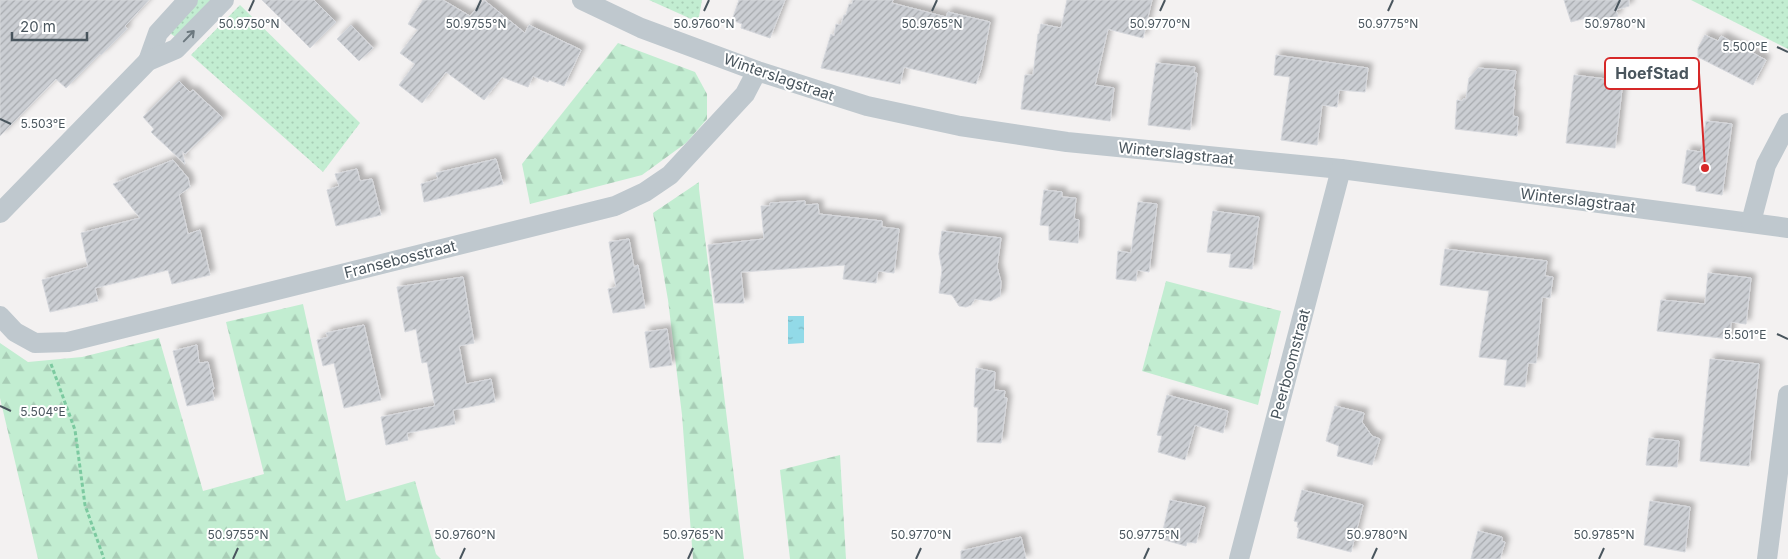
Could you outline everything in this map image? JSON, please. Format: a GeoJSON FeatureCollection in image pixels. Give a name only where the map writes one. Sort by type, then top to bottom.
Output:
{"type":"FeatureCollection","features":[{"type":"Feature","properties":{"kind":"street"},"geometry":{"type":"LineString","coordinates":[[148,61],[158,33],[188,0]]}},
{"type":"Feature","properties":{"kind":"street"},"geometry":{"type":"LineString","coordinates":[[0,213],[148,61],[176,49],[224,0]]}},
{"type":"Feature","properties":{"kind":"street","name":"Winterslagstraat"},"geometry":{"type":"LineString","coordinates":[[582,0],[641,28],[757,71],[867,106],[960,126],[1067,142],[1341,169],[1788,228]]}},
{"type":"Feature","properties":{"kind":"street","name":"Fransebosstraat"},"geometry":{"type":"LineString","coordinates":[[0,316],[16,332],[35,343],[68,342],[615,206],[644,192],[670,175],[745,94],[757,71]]}},
{"type":"Feature","properties":{"kind":"street"},"geometry":{"type":"LineString","coordinates":[[1751,222],[1766,165],[1788,123]]}},
{"type":"Feature","properties":{"kind":"street","name":"Peerboomstraat"},"geometry":{"type":"LineString","coordinates":[[1239,559],[1341,169]]}},
{"type":"Feature","properties":{"kind":"street"},"geometry":{"type":"LineString","coordinates":[[1767,559],[1788,395]]}},
{"type":"Feature","properties":{"kind":"path"},"geometry":{"type":"LineString","coordinates":[[50,362],[75,430],[85,505],[104,559]]}},
{"type":"Feature","properties":{"kind":"green space"},"geometry":{"type":"Polygon","coordinates":[[[195,0],[218,0],[177,38],[171,34],[171,25],[195,0]]]}},
{"type":"Feature","properties":{"kind":"green space"},"geometry":{"type":"Polygon","coordinates":[[[649,0],[702,0],[698,22],[649,0]]]}},
{"type":"Feature","properties":{"kind":"green space"},"geometry":{"type":"Polygon","coordinates":[[[1691,0],[1788,0],[1788,49],[1691,0]]]}},
{"type":"Feature","properties":{"kind":"green space"},"geometry":{"type":"Polygon","coordinates":[[[240,5],[360,123],[323,172],[191,55],[240,5]]]}},
{"type":"Feature","properties":{"kind":"green space"},"geometry":{"type":"Polygon","coordinates":[[[618,43],[695,72],[707,94],[707,119],[686,143],[642,175],[530,204],[522,164],[618,43]]]}},
{"type":"Feature","properties":{"kind":"green space"},"geometry":{"type":"Polygon","coordinates":[[[699,182],[744,559],[693,559],[682,415],[668,300],[653,213],[699,182]]]}},
{"type":"Feature","properties":{"kind":"green space"},"geometry":{"type":"Polygon","coordinates":[[[1166,281],[1281,311],[1258,405],[1142,371],[1166,281]]]}},
{"type":"Feature","properties":{"kind":"green space"},"geometry":{"type":"Polygon","coordinates":[[[303,304],[346,501],[415,481],[436,554],[441,559],[38,559],[0,398],[0,343],[28,362],[82,357],[159,338],[203,491],[264,474],[226,322],[303,304]]]}},
{"type":"Feature","properties":{"kind":"green space"},"geometry":{"type":"Polygon","coordinates":[[[840,455],[846,559],[790,559],[780,470],[840,455]]]}},
{"type":"Feature","properties":{"kind":"water"},"geometry":{"type":"Polygon","coordinates":[[[788,316],[804,316],[804,343],[788,344],[788,316]]]}},
{"type":"Feature","properties":{"kind":"building"},"geometry":{"type":"Polygon","coordinates":[[[0,0],[149,0],[125,26],[127,29],[66,88],[56,79],[0,136],[0,0]]]}},
{"type":"Feature","properties":{"kind":"building"},"geometry":{"type":"Polygon","coordinates":[[[262,0],[314,0],[336,22],[310,48],[262,0]]]}},
{"type":"Feature","properties":{"kind":"building"},"geometry":{"type":"Polygon","coordinates":[[[423,0],[443,0],[470,16],[484,0],[525,33],[529,25],[581,50],[564,86],[533,76],[528,87],[502,77],[484,100],[446,72],[422,103],[399,85],[415,64],[400,53],[418,30],[408,24],[423,0]]]}},
{"type":"Feature","properties":{"kind":"building"},"geometry":{"type":"Polygon","coordinates":[[[739,0],[785,0],[770,38],[741,28],[742,24],[732,20],[739,0]]]}},
{"type":"Feature","properties":{"kind":"building"},"geometry":{"type":"Polygon","coordinates":[[[853,0],[893,0],[892,3],[946,17],[948,12],[990,22],[981,69],[976,84],[904,67],[900,84],[821,68],[831,34],[834,36],[836,24],[841,25],[849,4],[852,4],[853,0]]]}},
{"type":"Feature","properties":{"kind":"building"},"geometry":{"type":"Polygon","coordinates":[[[1067,0],[1152,0],[1143,38],[1108,29],[1095,85],[1114,88],[1110,121],[1021,109],[1025,75],[1033,75],[1041,24],[1061,28],[1067,0]]]}},
{"type":"Feature","properties":{"kind":"building"},"geometry":{"type":"Polygon","coordinates":[[[1564,0],[1629,0],[1629,6],[1616,10],[1618,16],[1595,23],[1593,16],[1571,22],[1564,0]]]}},
{"type":"Feature","properties":{"kind":"building"},"geometry":{"type":"Polygon","coordinates":[[[351,25],[373,48],[359,61],[337,39],[351,25]]]}},
{"type":"Feature","properties":{"kind":"building"},"geometry":{"type":"Polygon","coordinates":[[[1705,35],[1718,41],[1721,36],[1766,60],[1753,85],[1698,57],[1698,48],[1705,35]]]}},
{"type":"Feature","properties":{"kind":"building"},"geometry":{"type":"Polygon","coordinates":[[[1276,55],[1368,68],[1365,92],[1339,90],[1337,107],[1322,105],[1317,145],[1281,140],[1290,77],[1274,75],[1276,55]]]}},
{"type":"Feature","properties":{"kind":"building"},"geometry":{"type":"Polygon","coordinates":[[[1156,63],[1195,67],[1194,73],[1197,73],[1190,130],[1148,125],[1156,63]]]}},
{"type":"Feature","properties":{"kind":"building"},"geometry":{"type":"Polygon","coordinates":[[[1478,68],[1516,71],[1513,90],[1515,90],[1513,116],[1518,117],[1517,136],[1455,129],[1457,100],[1462,101],[1466,99],[1469,78],[1478,68]]]}},
{"type":"Feature","properties":{"kind":"building"},"geometry":{"type":"Polygon","coordinates":[[[1574,75],[1623,81],[1615,148],[1566,143],[1574,75]]]}},
{"type":"Feature","properties":{"kind":"building"},"geometry":{"type":"Polygon","coordinates":[[[179,81],[190,92],[193,90],[223,118],[185,154],[182,151],[185,164],[151,132],[154,129],[143,117],[179,81]]]}},
{"type":"Feature","properties":{"kind":"building"},"geometry":{"type":"Polygon","coordinates":[[[1706,121],[1732,124],[1722,195],[1696,191],[1696,186],[1682,183],[1687,150],[1701,152],[1706,121]]]}},
{"type":"Feature","properties":{"kind":"building"},"geometry":{"type":"Polygon","coordinates":[[[496,159],[503,184],[424,202],[421,184],[438,179],[436,173],[496,159]]]}},
{"type":"Feature","properties":{"kind":"building"},"geometry":{"type":"Polygon","coordinates":[[[173,160],[188,178],[190,187],[179,195],[188,234],[200,230],[210,275],[172,284],[168,270],[95,288],[98,301],[50,312],[42,280],[88,267],[81,233],[140,218],[113,184],[173,160]]]}},
{"type":"Feature","properties":{"kind":"building"},"geometry":{"type":"Polygon","coordinates":[[[357,169],[360,181],[372,179],[381,215],[336,226],[327,190],[339,186],[335,174],[357,169]]]}},
{"type":"Feature","properties":{"kind":"building"},"geometry":{"type":"Polygon","coordinates":[[[1044,190],[1062,192],[1062,197],[1076,198],[1074,219],[1079,220],[1078,243],[1049,240],[1049,226],[1040,225],[1044,190]]]}},
{"type":"Feature","properties":{"kind":"building"},"geometry":{"type":"Polygon","coordinates":[[[805,201],[805,205],[818,204],[819,214],[882,221],[882,227],[899,229],[894,273],[878,271],[876,283],[843,279],[845,265],[741,272],[744,303],[715,303],[708,245],[764,239],[761,206],[770,206],[770,203],[805,201]]]}},
{"type":"Feature","properties":{"kind":"building"},"geometry":{"type":"Polygon","coordinates":[[[1138,202],[1157,204],[1149,272],[1137,270],[1136,281],[1116,279],[1118,251],[1131,253],[1138,202]]]}},
{"type":"Feature","properties":{"kind":"building"},"geometry":{"type":"Polygon","coordinates":[[[1213,211],[1259,217],[1252,269],[1229,267],[1231,254],[1207,252],[1213,211]]]}},
{"type":"Feature","properties":{"kind":"building"},"geometry":{"type":"Polygon","coordinates":[[[942,231],[1001,238],[997,267],[1001,282],[1000,296],[991,301],[975,299],[971,305],[966,307],[959,306],[952,295],[939,293],[942,270],[939,254],[942,231]]]}},
{"type":"Feature","properties":{"kind":"building"},"geometry":{"type":"Polygon","coordinates":[[[629,239],[634,267],[638,265],[645,308],[613,313],[608,289],[616,287],[609,242],[629,239]]]}},
{"type":"Feature","properties":{"kind":"building"},"geometry":{"type":"Polygon","coordinates":[[[1445,249],[1547,261],[1545,276],[1553,277],[1550,298],[1542,297],[1536,363],[1528,363],[1525,387],[1504,385],[1507,360],[1479,357],[1489,291],[1440,285],[1445,249]]]}},
{"type":"Feature","properties":{"kind":"building"},"geometry":{"type":"Polygon","coordinates":[[[1708,273],[1751,278],[1746,324],[1731,322],[1730,339],[1657,331],[1661,300],[1705,304],[1708,273]]]}},
{"type":"Feature","properties":{"kind":"building"},"geometry":{"type":"Polygon","coordinates":[[[463,277],[474,343],[459,346],[466,384],[491,379],[495,402],[453,410],[455,424],[407,433],[408,440],[386,445],[381,417],[435,406],[427,362],[422,363],[416,329],[405,332],[397,287],[463,277]]]}},
{"type":"Feature","properties":{"kind":"building"},"geometry":{"type":"Polygon","coordinates":[[[364,325],[381,400],[344,408],[334,363],[323,366],[317,340],[328,337],[326,333],[364,325]]]}},
{"type":"Feature","properties":{"kind":"building"},"geometry":{"type":"Polygon","coordinates":[[[667,329],[672,365],[650,368],[645,332],[667,329]]]}},
{"type":"Feature","properties":{"kind":"building"},"geometry":{"type":"Polygon","coordinates":[[[197,345],[199,363],[208,362],[214,389],[212,389],[214,400],[187,406],[173,351],[197,345]]]}},
{"type":"Feature","properties":{"kind":"building"},"geometry":{"type":"Polygon","coordinates":[[[1710,359],[1759,364],[1749,466],[1700,461],[1710,359]]]}},
{"type":"Feature","properties":{"kind":"building"},"geometry":{"type":"Polygon","coordinates":[[[976,368],[995,372],[994,390],[1005,391],[1004,398],[1007,398],[1001,443],[977,442],[978,407],[974,407],[976,368]]]}},
{"type":"Feature","properties":{"kind":"building"},"geometry":{"type":"Polygon","coordinates":[[[1167,395],[1228,411],[1223,433],[1195,425],[1185,460],[1158,452],[1162,436],[1157,435],[1167,395]]]}},
{"type":"Feature","properties":{"kind":"building"},"geometry":{"type":"Polygon","coordinates":[[[1335,406],[1364,413],[1362,422],[1372,436],[1380,439],[1372,465],[1337,456],[1339,446],[1326,441],[1335,406]]]}},
{"type":"Feature","properties":{"kind":"building"},"geometry":{"type":"Polygon","coordinates":[[[1649,438],[1679,441],[1677,467],[1646,465],[1649,438]]]}},
{"type":"Feature","properties":{"kind":"building"},"geometry":{"type":"Polygon","coordinates":[[[1302,490],[1363,505],[1351,552],[1297,538],[1298,522],[1294,521],[1302,490]]]}},
{"type":"Feature","properties":{"kind":"building"},"geometry":{"type":"Polygon","coordinates":[[[1170,500],[1205,507],[1196,543],[1187,542],[1186,546],[1161,539],[1170,500]]]}},
{"type":"Feature","properties":{"kind":"building"},"geometry":{"type":"Polygon","coordinates":[[[1650,501],[1690,507],[1685,552],[1644,545],[1650,501]]]}},
{"type":"Feature","properties":{"kind":"building"},"geometry":{"type":"Polygon","coordinates":[[[1478,531],[1502,537],[1502,541],[1505,542],[1500,559],[1471,559],[1478,531]]]}},
{"type":"Feature","properties":{"kind":"building"},"geometry":{"type":"Polygon","coordinates":[[[1021,537],[1026,559],[961,559],[961,551],[1021,537]]]}},
{"type":"Feature","properties":{"kind":"place","name":"HoefStad"},"geometry":{"type":"Point","coordinates":[1705,168]}}]}
